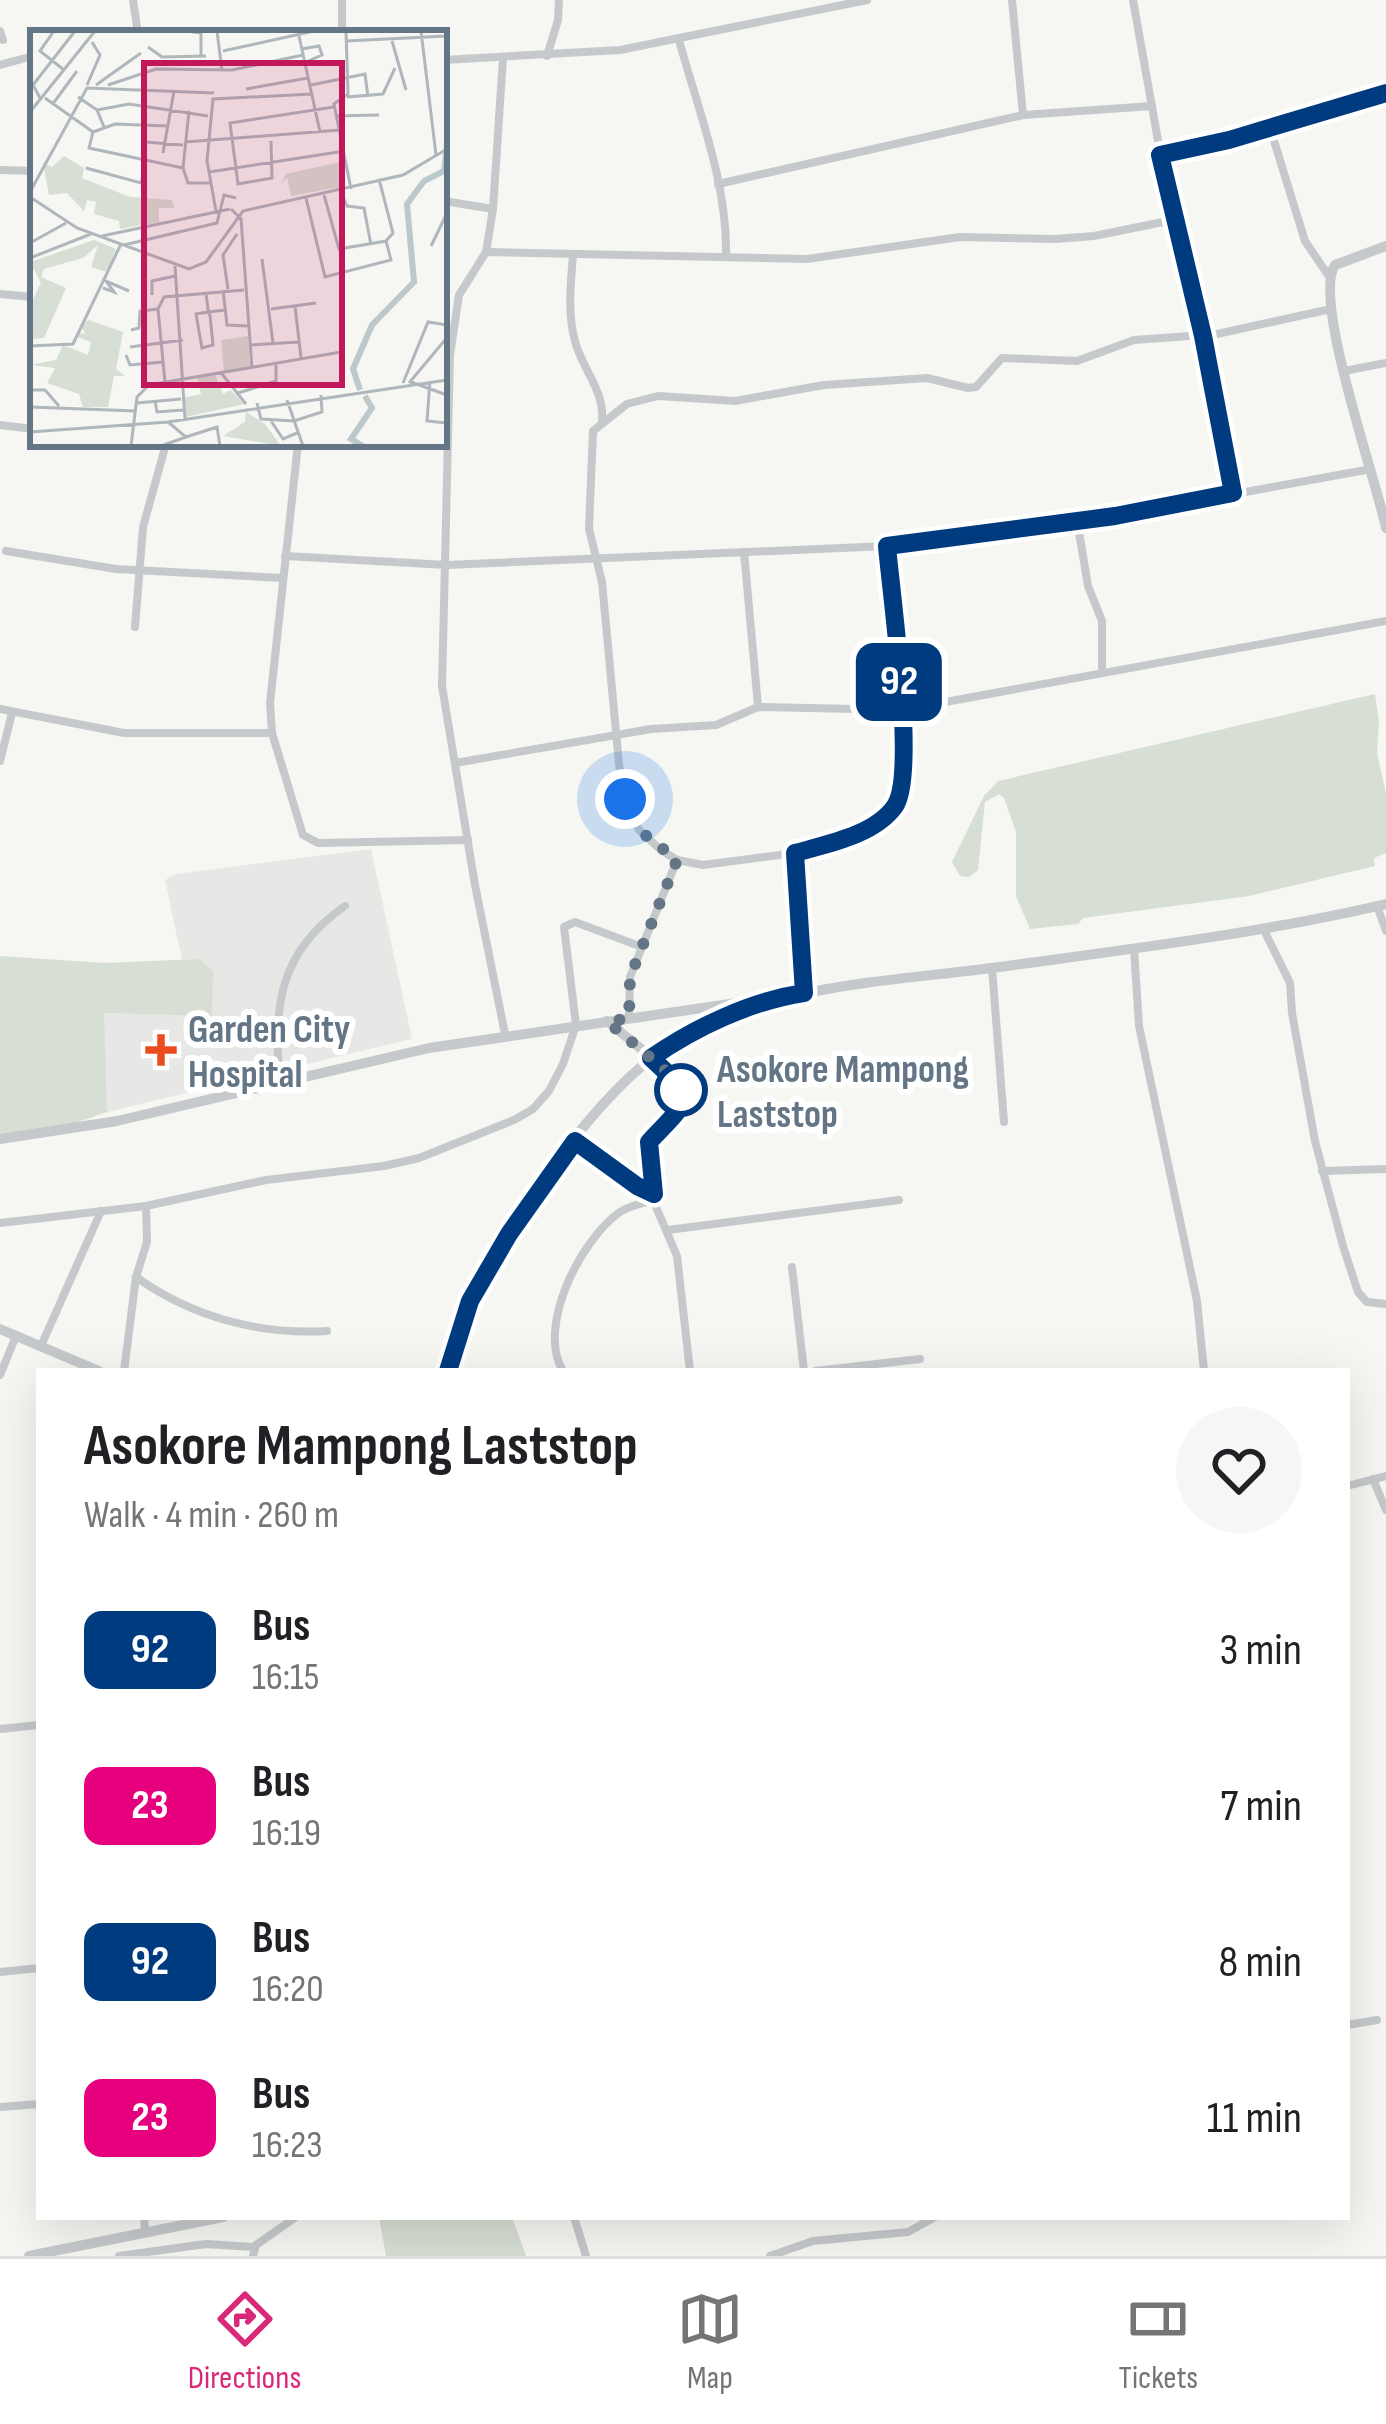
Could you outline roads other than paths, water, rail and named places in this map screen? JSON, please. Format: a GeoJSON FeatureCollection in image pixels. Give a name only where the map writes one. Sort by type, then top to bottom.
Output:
{"type":"FeatureCollection","features":[{"type":"Feature","properties":{"kind":"street"},"geometry":{"type":"LineString","coordinates":[[134,0],[138,30]]}},
{"type":"Feature","properties":{"kind":"street"},"geometry":{"type":"LineString","coordinates":[[342,0],[343,30]]}},
{"type":"Feature","properties":{"kind":"street"},"geometry":{"type":"LineString","coordinates":[[547,56],[559,0]]}},
{"type":"Feature","properties":{"kind":"street"},"geometry":{"type":"LineString","coordinates":[[812,0],[814,11]]}},
{"type":"Feature","properties":{"kind":"street"},"geometry":{"type":"LineString","coordinates":[[447,60],[547,56],[679,40],[867,0]]}},
{"type":"Feature","properties":{"kind":"street"},"geometry":{"type":"LineString","coordinates":[[1012,0],[1023,115]]}},
{"type":"Feature","properties":{"kind":"street"},"geometry":{"type":"LineString","coordinates":[[1133,0],[1173,220],[1203,336],[1233,493]]}},
{"type":"Feature","properties":{"kind":"street"},"geometry":{"type":"LineString","coordinates":[[679,40],[725,215],[725,257]]}},
{"type":"Feature","properties":{"kind":"street"},"geometry":{"type":"LineString","coordinates":[[0,64],[30,57]]}},
{"type":"Feature","properties":{"kind":"street"},"geometry":{"type":"LineString","coordinates":[[447,363],[459,295],[486,252],[502,58]]}},
{"type":"Feature","properties":{"kind":"street"},"geometry":{"type":"LineString","coordinates":[[1160,155],[1386,93]]}},
{"type":"Feature","properties":{"kind":"street"},"geometry":{"type":"LineString","coordinates":[[718,184],[1023,115],[1152,106]]}},
{"type":"Feature","properties":{"kind":"street"},"geometry":{"type":"LineString","coordinates":[[1270,128],[1305,241],[1328,275],[1330,309],[1344,371],[1386,528]]}},
{"type":"Feature","properties":{"kind":"street"},"geometry":{"type":"LineString","coordinates":[[0,170],[30,171]]}},
{"type":"Feature","properties":{"kind":"street"},"geometry":{"type":"LineString","coordinates":[[447,201],[493,208]]}},
{"type":"Feature","properties":{"kind":"street"},"geometry":{"type":"LineString","coordinates":[[486,252],[807,260],[959,237],[1055,239],[1173,220]]}},
{"type":"Feature","properties":{"kind":"street"},"geometry":{"type":"LineString","coordinates":[[1328,275],[1335,265],[1386,246]]}},
{"type":"Feature","properties":{"kind":"street"},"geometry":{"type":"LineString","coordinates":[[573,254],[572,328],[585,369],[599,393],[602,422]]}},
{"type":"Feature","properties":{"kind":"street"},"geometry":{"type":"LineString","coordinates":[[0,294],[30,298]]}},
{"type":"Feature","properties":{"kind":"street"},"geometry":{"type":"LineString","coordinates":[[887,546],[902,710],[904,788],[895,806],[879,822],[795,853],[737,864],[677,860],[639,830],[625,799],[602,582],[590,529],[590,440],[602,422],[642,398],[735,401],[824,385],[927,378],[968,388],[976,386],[1002,358],[1064,362],[1134,340],[1203,336],[1330,309]]}},
{"type":"Feature","properties":{"kind":"street"},"geometry":{"type":"LineString","coordinates":[[1344,371],[1386,363]]}},
{"type":"Feature","properties":{"kind":"street"},"geometry":{"type":"LineString","coordinates":[[0,425],[30,429]]}},
{"type":"Feature","properties":{"kind":"street"},"geometry":{"type":"LineString","coordinates":[[135,627],[143,527],[163,447]]}},
{"type":"Feature","properties":{"kind":"street"},"geometry":{"type":"LineString","coordinates":[[298,447],[271,686],[272,733],[303,835],[308,841],[468,840]]}},
{"type":"Feature","properties":{"kind":"street"},"geometry":{"type":"LineString","coordinates":[[447,447],[442,686],[505,1034]]}},
{"type":"Feature","properties":{"kind":"street"},"geometry":{"type":"LineString","coordinates":[[285,556],[448,565],[887,546],[1077,520],[1372,469]]}},
{"type":"Feature","properties":{"kind":"street"},"geometry":{"type":"LineString","coordinates":[[1077,520],[1088,586],[1102,621],[1102,672]]}},
{"type":"Feature","properties":{"kind":"street"},"geometry":{"type":"LineString","coordinates":[[6,551],[142,572],[282,578]]}},
{"type":"Feature","properties":{"kind":"street"},"geometry":{"type":"LineString","coordinates":[[744,552],[758,707]]}},
{"type":"Feature","properties":{"kind":"street"},"geometry":{"type":"LineString","coordinates":[[454,763],[615,734],[716,724],[758,707],[902,710],[1386,621]]}},
{"type":"Feature","properties":{"kind":"street"},"geometry":{"type":"LineString","coordinates":[[0,709],[124,733],[272,733]]}},
{"type":"Feature","properties":{"kind":"street"},"geometry":{"type":"LineString","coordinates":[[0,761],[12,712]]}},
{"type":"Feature","properties":{"kind":"street"},"geometry":{"type":"LineString","coordinates":[[795,853],[804,993]]}},
{"type":"Feature","properties":{"kind":"street"},"geometry":{"type":"LineString","coordinates":[[629,1018],[630,977],[677,860]]}},
{"type":"Feature","properties":{"kind":"street"},"geometry":{"type":"LineString","coordinates":[[0,1139],[117,1121],[505,1034],[1134,948],[1382,905],[1386,931]]}},
{"type":"Feature","properties":{"kind":"street"},"geometry":{"type":"LineString","coordinates":[[280,1083],[275,1032],[286,977],[311,934],[345,906]]}},
{"type":"Feature","properties":{"kind":"street"},"geometry":{"type":"LineString","coordinates":[[0,1223],[146,1206],[266,1180],[419,1158],[514,1120],[549,1091],[576,1025],[564,927],[575,922],[642,946]]}},
{"type":"Feature","properties":{"kind":"street"},"geometry":{"type":"LineString","coordinates":[[1263,926],[1290,983],[1321,1171],[1358,1292],[1367,1302],[1386,1304]]}},
{"type":"Feature","properties":{"kind":"street"},"geometry":{"type":"LineString","coordinates":[[1134,948],[1139,1026],[1197,1301],[1204,1368]]}},
{"type":"Feature","properties":{"kind":"street"},"geometry":{"type":"LineString","coordinates":[[992,968],[1004,1122]]}},
{"type":"Feature","properties":{"kind":"street"},"geometry":{"type":"LineString","coordinates":[[449,1368],[464,1315],[509,1234],[624,1081],[691,1033],[774,998]]}},
{"type":"Feature","properties":{"kind":"street"},"geometry":{"type":"LineString","coordinates":[[608,1022],[673,1077],[681,1090],[681,1103],[670,1125],[649,1142],[655,1197],[677,1256],[690,1368]]}},
{"type":"Feature","properties":{"kind":"street"},"geometry":{"type":"LineString","coordinates":[[575,1141],[655,1197]]}},
{"type":"Feature","properties":{"kind":"street"},"geometry":{"type":"LineString","coordinates":[[1321,1171],[1386,1169]]}},
{"type":"Feature","properties":{"kind":"street"},"geometry":{"type":"LineString","coordinates":[[562,1368],[553,1341],[563,1294],[576,1265],[614,1216],[655,1197]]}},
{"type":"Feature","properties":{"kind":"street"},"geometry":{"type":"LineString","coordinates":[[668,1230],[898,1200]]}},
{"type":"Feature","properties":{"kind":"street"},"geometry":{"type":"LineString","coordinates":[[124,1368],[136,1276],[147,1242],[146,1206]]}},
{"type":"Feature","properties":{"kind":"street"},"geometry":{"type":"LineString","coordinates":[[41,1346],[101,1211]]}},
{"type":"Feature","properties":{"kind":"street"},"geometry":{"type":"LineString","coordinates":[[792,1267],[804,1368]]}},
{"type":"Feature","properties":{"kind":"street"},"geometry":{"type":"LineString","coordinates":[[136,1276],[153,1289],[242,1326],[327,1331]]}},
{"type":"Feature","properties":{"kind":"street"},"geometry":{"type":"LineString","coordinates":[[0,1329],[93,1368]]}},
{"type":"Feature","properties":{"kind":"street"},"geometry":{"type":"LineString","coordinates":[[0,1375],[16,1336]]}},
{"type":"Feature","properties":{"kind":"street"},"geometry":{"type":"LineString","coordinates":[[843,1368],[920,1359]]}},
{"type":"Feature","properties":{"kind":"street"},"geometry":{"type":"LineString","coordinates":[[1350,1485],[1386,1476]]}},
{"type":"Feature","properties":{"kind":"street"},"geometry":{"type":"LineString","coordinates":[[1373,1479],[1386,1510]]}},
{"type":"Feature","properties":{"kind":"street"},"geometry":{"type":"LineString","coordinates":[[0,1729],[36,1725]]}},
{"type":"Feature","properties":{"kind":"street"},"geometry":{"type":"LineString","coordinates":[[0,1972],[36,1969]]}},
{"type":"Feature","properties":{"kind":"street"},"geometry":{"type":"LineString","coordinates":[[1350,2024],[1377,2020]]}},
{"type":"Feature","properties":{"kind":"street"},"geometry":{"type":"LineString","coordinates":[[0,2107],[36,2104]]}},
{"type":"Feature","properties":{"kind":"street"},"geometry":{"type":"LineString","coordinates":[[29,2256],[81,2250],[145,2224],[190,2220]]}},
{"type":"Feature","properties":{"kind":"street"},"geometry":{"type":"LineString","coordinates":[[119,2256],[206,2244],[253,2252],[292,2220]]}},
{"type":"Feature","properties":{"kind":"street"},"geometry":{"type":"LineString","coordinates":[[575,2220],[586,2256]]}},
{"type":"Feature","properties":{"kind":"street"},"geometry":{"type":"LineString","coordinates":[[770,2256],[813,2241],[908,2232],[932,2220]]}},
{"type":"Feature","properties":{"kind":"place","name":"Garden City Hospital"},"geometry":{"type":"Point","coordinates":[161,1050]}},
{"type":"Feature","properties":{"kind":"place","name":"Asokore Mampong Laststop"},"geometry":{"type":"Point","coordinates":[681,1090]}}]}
